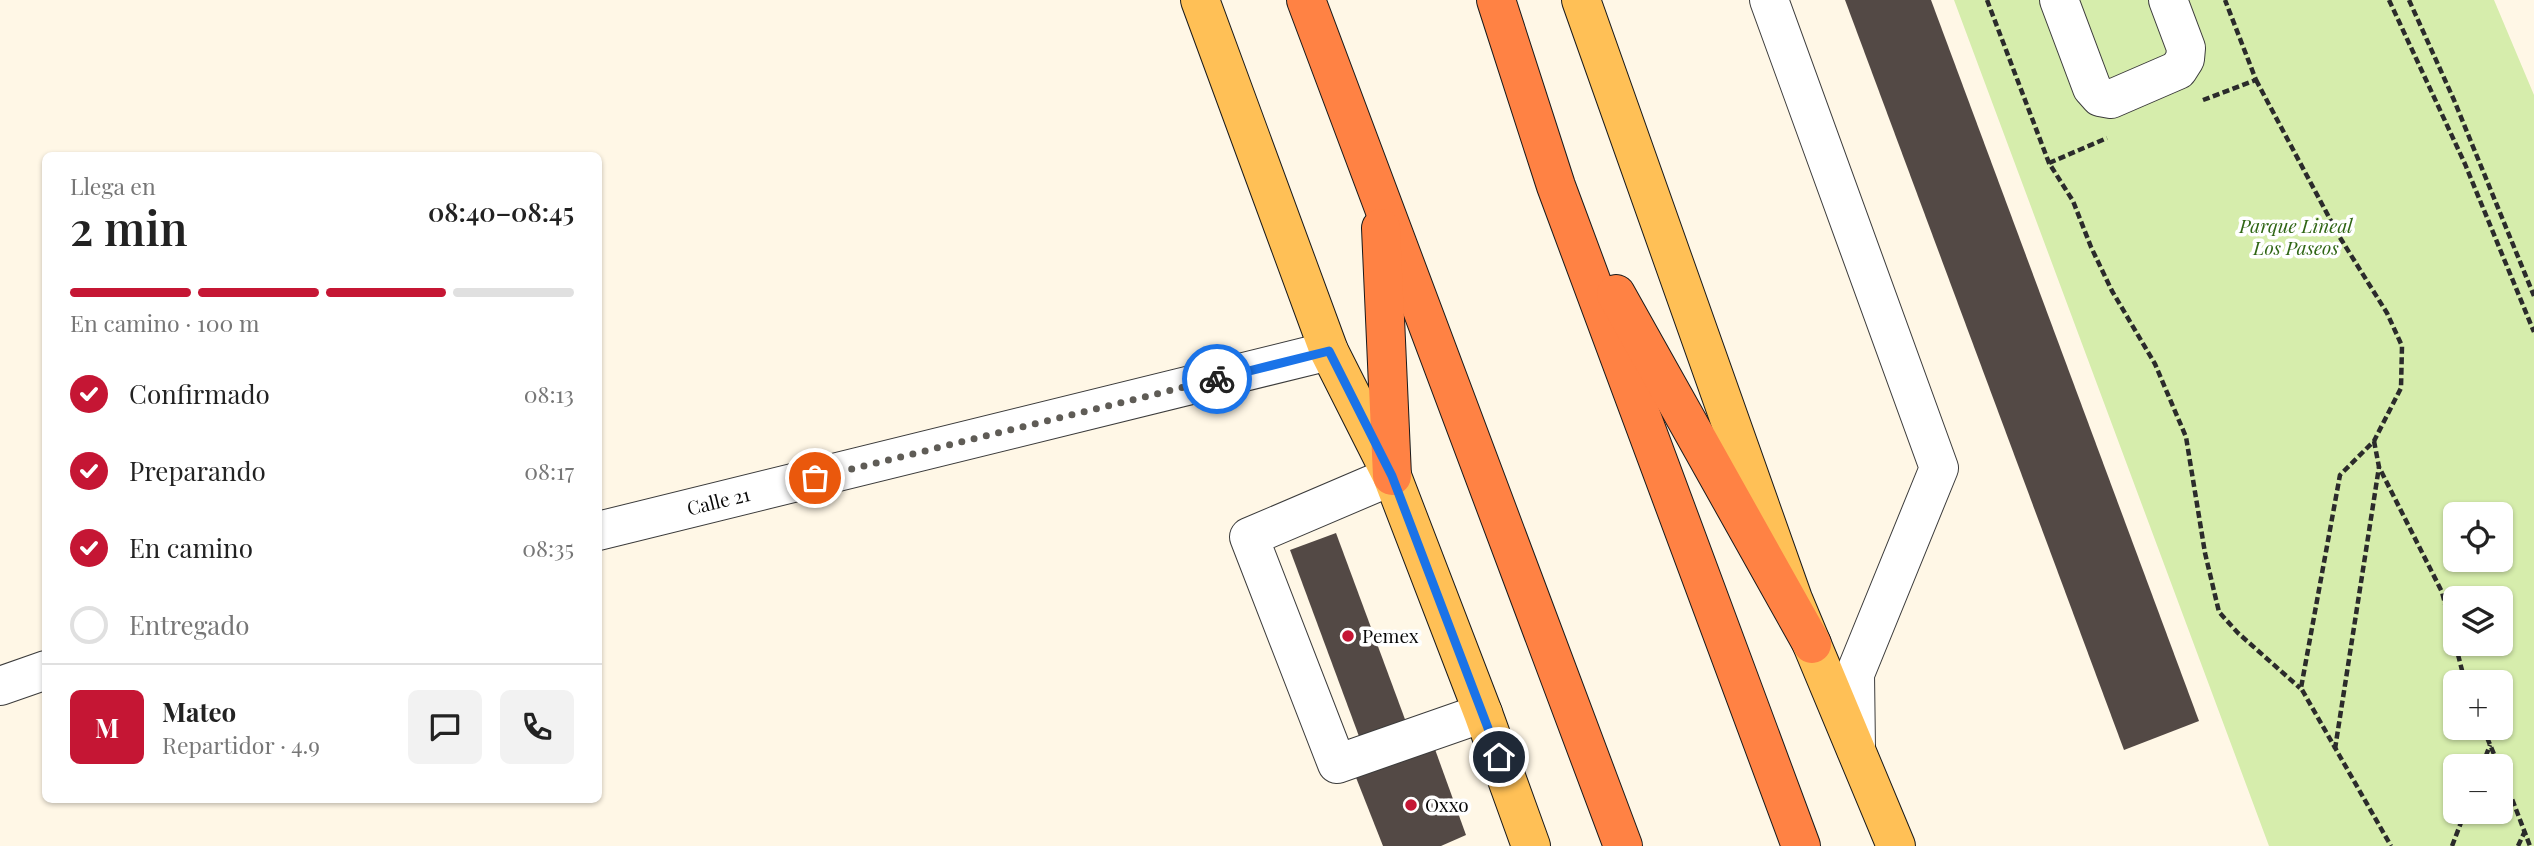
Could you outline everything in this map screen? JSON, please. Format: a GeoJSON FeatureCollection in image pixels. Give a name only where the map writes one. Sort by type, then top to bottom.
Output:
{"type":"FeatureCollection","features":[{"type":"Feature","properties":{"kind":"highway"},"geometry":{"type":"LineString","coordinates":[[1306,0],[1623,846]]}},
{"type":"Feature","properties":{"kind":"highway"},"geometry":{"type":"LineString","coordinates":[[1498,2],[1556,186],[1801,846]]}},
{"type":"Feature","properties":{"kind":"highway"},"geometry":{"type":"LineString","coordinates":[[1556,186],[1812,644]]}},
{"type":"Feature","properties":{"kind":"highway"},"geometry":{"type":"LineString","coordinates":[[1379,191],[1392,476]]}},
{"type":"Feature","properties":{"kind":"main road"},"geometry":{"type":"LineString","coordinates":[[1200,0],[1329,351],[1392,476],[1531,846]]}},
{"type":"Feature","properties":{"kind":"main road"},"geometry":{"type":"LineString","coordinates":[[1581,0],[1793,599],[1896,846]]}},
{"type":"Feature","properties":{"kind":"street"},"geometry":{"type":"LineString","coordinates":[[1769,0],[1939,468],[1855,674],[1856,751]]}},
{"type":"Feature","properties":{"kind":"street"},"geometry":{"type":"LineString","coordinates":[[2059,0],[2092,88],[2100,97],[2111,99],[2178,70],[2185,59],[2186,48],[2168,0]]}},
{"type":"Feature","properties":{"kind":"street","name":"Calle 21"},"geometry":{"type":"LineString","coordinates":[[602,530],[1329,351]]}},
{"type":"Feature","properties":{"kind":"street"},"geometry":{"type":"LineString","coordinates":[[1392,476],[1249,537],[1337,764],[1483,713]]}},
{"type":"Feature","properties":{"kind":"street"},"geometry":{"type":"LineString","coordinates":[[0,686],[42,671]]}},
{"type":"Feature","properties":{"kind":"path"},"geometry":{"type":"LineString","coordinates":[[1987,0],[2049,163],[2073,201],[2107,280],[2155,364],[2186,437],[2205,553],[2219,612],[2238,634],[2301,688],[2391,846]]}},
{"type":"Feature","properties":{"kind":"path"},"geometry":{"type":"LineString","coordinates":[[2389,0],[2465,164],[2534,332]]}},
{"type":"Feature","properties":{"kind":"path"},"geometry":{"type":"LineString","coordinates":[[2409,0],[2454,100],[2534,296]]}},
{"type":"Feature","properties":{"kind":"path"},"geometry":{"type":"LineString","coordinates":[[2256,80],[2339,236],[2387,313],[2402,346],[2401,388],[2374,441],[2340,475],[2301,688]]}},
{"type":"Feature","properties":{"kind":"path"},"geometry":{"type":"LineString","coordinates":[[2374,441],[2379,467],[2442,592],[2462,670]]}},
{"type":"Feature","properties":{"kind":"path"},"geometry":{"type":"LineString","coordinates":[[2335,749],[2379,467]]}},
{"type":"Feature","properties":{"kind":"path"},"geometry":{"type":"LineString","coordinates":[[2488,740],[2494,754]]}},
{"type":"Feature","properties":{"kind":"path"},"geometry":{"type":"LineString","coordinates":[[2487,754],[2490,745]]}},
{"type":"Feature","properties":{"kind":"path"},"geometry":{"type":"LineString","coordinates":[[2513,799],[2530,846]]}},
{"type":"Feature","properties":{"kind":"path"},"geometry":{"type":"LineString","coordinates":[[2452,846],[2460,824]]}},
{"type":"Feature","properties":{"kind":"path"},"geometry":{"type":"LineString","coordinates":[[2518,846],[2526,830]]}},
{"type":"Feature","properties":{"kind":"green space","name":"Parque Lineal Los Paseos"},"geometry":{"type":"Polygon","coordinates":[[[1954,0],[2494,0],[2534,95],[2534,846],[2269,846],[1954,0]]]}},
{"type":"Feature","properties":{"kind":"building"},"geometry":{"type":"Polygon","coordinates":[[[1845,0],[1931,0],[2199,721],[2124,750],[1845,0]]]}},
{"type":"Feature","properties":{"kind":"building","name":"Pemex"},"geometry":{"type":"Polygon","coordinates":[[[1336,533],[1406,722],[1360,739],[1290,550],[1336,533]]]}},
{"type":"Feature","properties":{"kind":"building","name":"Oxxo"},"geometry":{"type":"Polygon","coordinates":[[[1432,741],[1466,835],[1441,846],[1383,846],[1355,775],[1432,741]]]}},
{"type":"Feature","properties":{"kind":"way so far"},"geometry":{"type":"LineString","coordinates":[[815,478],[1217,379]]}},
{"type":"Feature","properties":{"kind":"place","name":"Pemex"},"geometry":{"type":"Point","coordinates":[1348,636]}},
{"type":"Feature","properties":{"kind":"place","name":"Oxxo"},"geometry":{"type":"Point","coordinates":[1411,805]}},
{"type":"Feature","properties":{"kind":"route"},"geometry":{"type":"LineString","coordinates":[[1217,379],[1329,351],[1392,476],[1499,757]]}}]}
